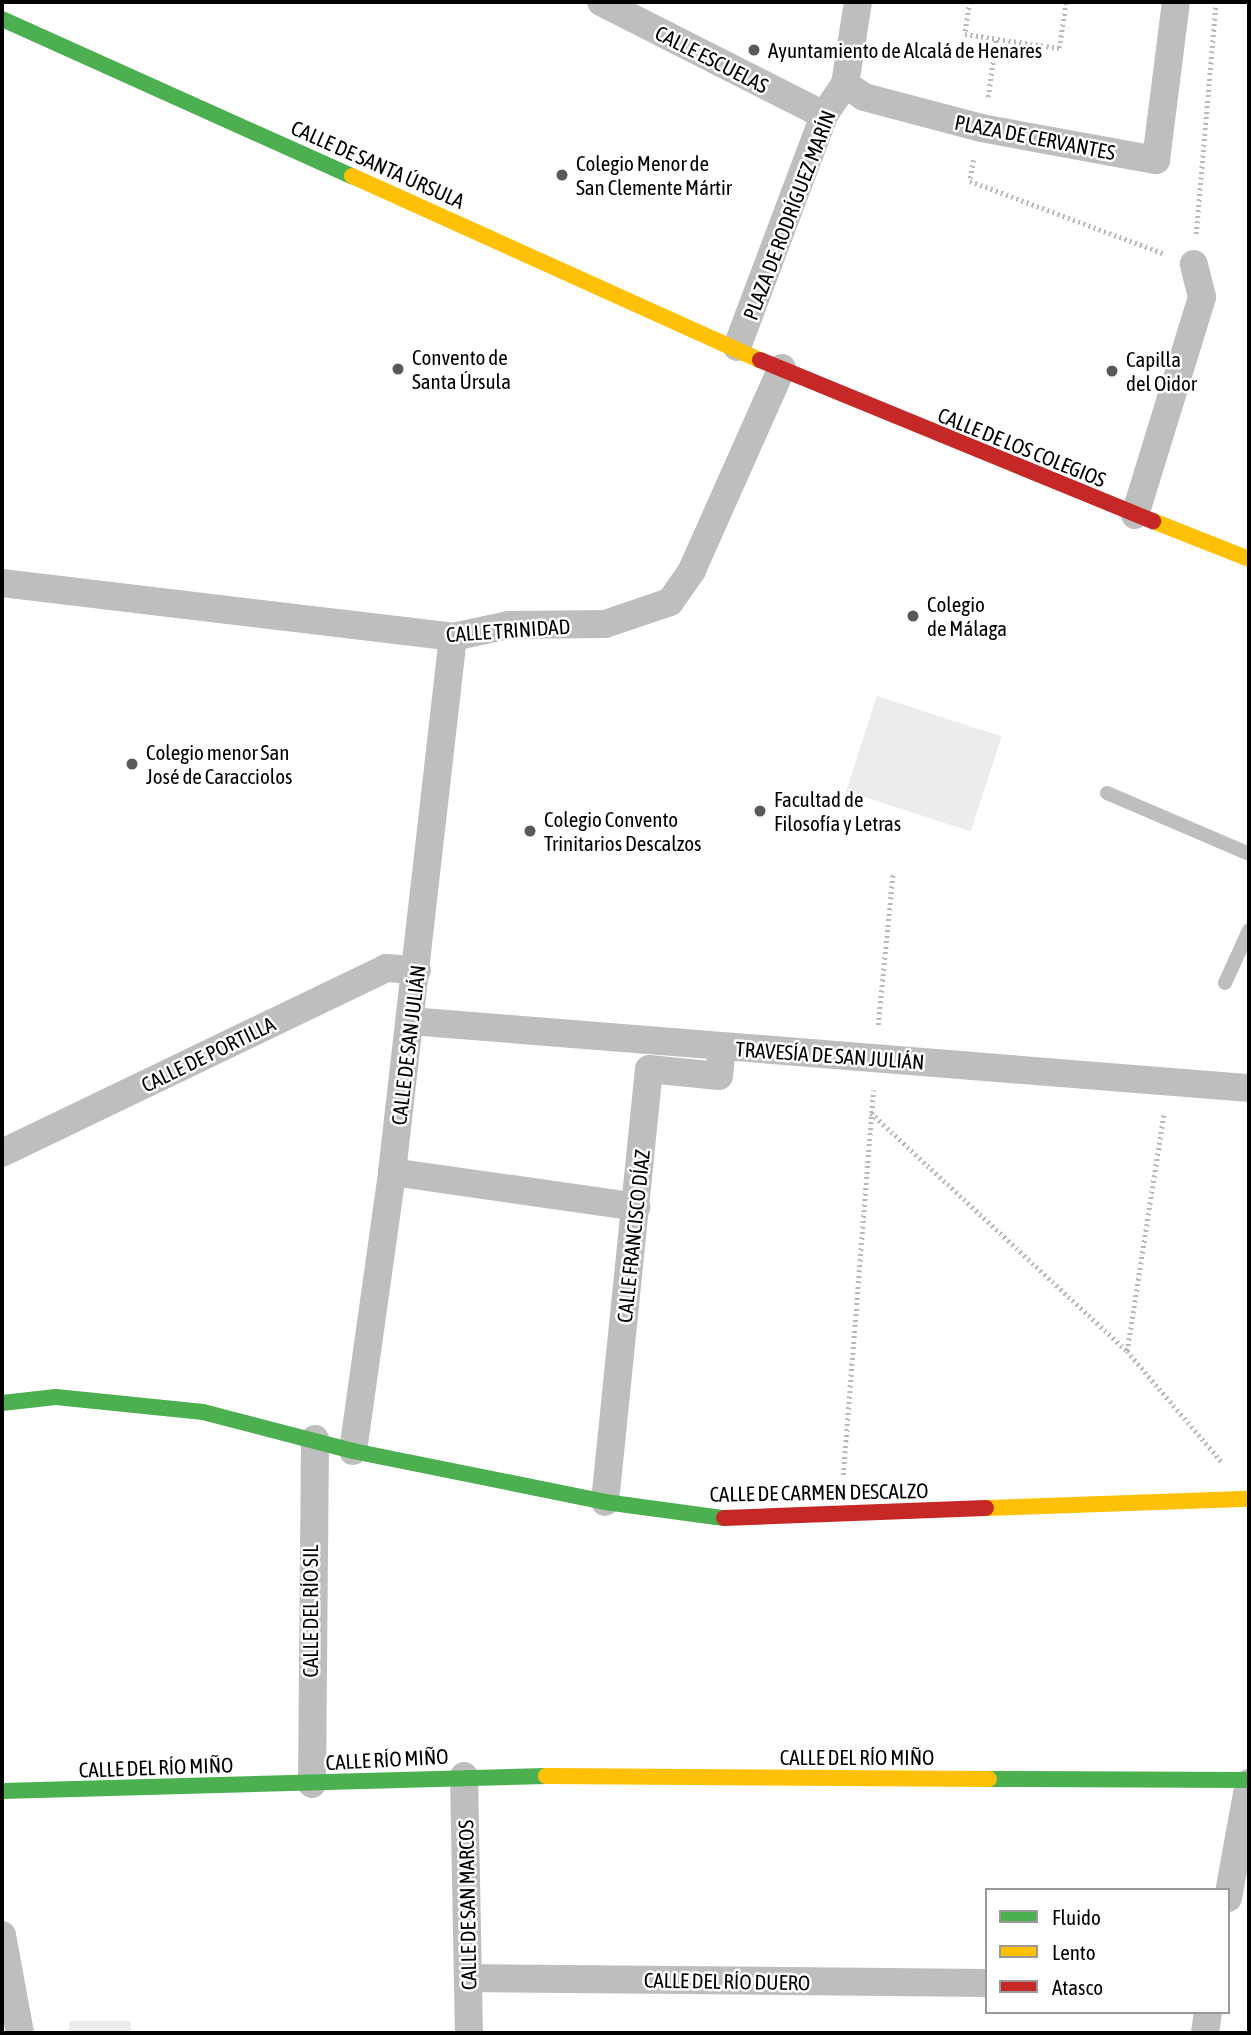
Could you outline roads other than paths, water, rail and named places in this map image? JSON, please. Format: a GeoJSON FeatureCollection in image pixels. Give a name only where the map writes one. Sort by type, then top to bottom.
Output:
{"type":"FeatureCollection","features":[{"type":"Feature","properties":{"kind":"street","name":"CALLE ESCUELAS"},"geometry":{"type":"LineString","coordinates":[[601,2],[824,115]]}},
{"type":"Feature","properties":{"kind":"street"},"geometry":{"type":"LineString","coordinates":[[845,84],[858,2]]}},
{"type":"Feature","properties":{"kind":"street","name":"PLAZA DE CERVANTES"},"geometry":{"type":"LineString","coordinates":[[845,84],[864,97],[981,128],[1156,160],[1176,2]]}},
{"type":"Feature","properties":{"kind":"street","name":"CALLE DE SANTA ÚRSULA"},"geometry":{"type":"LineString","coordinates":[[2,19],[782,368]]}},
{"type":"Feature","properties":{"kind":"street","name":"PLAZA DE RODRÍGUEZ MARÍN"},"geometry":{"type":"LineString","coordinates":[[737,347],[824,115],[845,84]]}},
{"type":"Feature","properties":{"kind":"street"},"geometry":{"type":"LineString","coordinates":[[1135,515],[1202,297],[1194,264]]}},
{"type":"Feature","properties":{"kind":"street","name":"CALLE DE LOS COLEGIOS"},"geometry":{"type":"LineString","coordinates":[[782,368],[1135,515],[1249,559]]}},
{"type":"Feature","properties":{"kind":"street","name":"CALLE TRINIDAD"},"geometry":{"type":"LineString","coordinates":[[2,583],[453,637],[509,625],[605,624],[670,602],[692,570],[782,368]]}},
{"type":"Feature","properties":{"kind":"street","name":"CALLE DE SAN JULIÁN"},"geometry":{"type":"LineString","coordinates":[[353,1451],[417,970],[453,637]]}},
{"type":"Feature","properties":{"kind":"street","name":"CALLE DE PORTILLA"},"geometry":{"type":"LineString","coordinates":[[2,1153],[386,968],[417,970]]}},
{"type":"Feature","properties":{"kind":"street","name":"TRAVESÍA DE SAN JULIÁN"},"geometry":{"type":"LineString","coordinates":[[410,1021],[1249,1088]]}},
{"type":"Feature","properties":{"kind":"street","name":"CALLE FRANCISCO DÍAZ"},"geometry":{"type":"LineString","coordinates":[[604,1502],[637,1207],[649,1069],[719,1076],[722,1048]]}},
{"type":"Feature","properties":{"kind":"street"},"geometry":{"type":"LineString","coordinates":[[392,1172],[637,1207]]}},
{"type":"Feature","properties":{"kind":"street","name":"CALLE DE CARMEN DESCALZO"},"geometry":{"type":"LineString","coordinates":[[2,1403],[56,1396],[127,1400],[264,1423],[353,1451],[604,1502],[720,1518],[1246,1499]]}},
{"type":"Feature","properties":{"kind":"street","name":"CALLE DEL RÍO SIL"},"geometry":{"type":"LineString","coordinates":[[312,1784],[315,1439]]}},
{"type":"Feature","properties":{"kind":"street","name":"CALLE RÍO MIÑO"},"geometry":{"type":"LineString","coordinates":[[312,1784],[464,1776]]}},
{"type":"Feature","properties":{"kind":"street","name":"CALLE DEL RÍO MIÑO"},"geometry":{"type":"LineString","coordinates":[[464,1776],[1249,1782]]}},
{"type":"Feature","properties":{"kind":"street","name":"CALLE DE SAN MARCOS"},"geometry":{"type":"LineString","coordinates":[[464,1776],[469,2033]]}},
{"type":"Feature","properties":{"kind":"street"},"geometry":{"type":"LineString","coordinates":[[1230,1888],[1249,1782]]}},
{"type":"Feature","properties":{"kind":"street","name":"CALLE DEL RÍO MIÑO"},"geometry":{"type":"LineString","coordinates":[[2,1791],[312,1784]]}},
{"type":"Feature","properties":{"kind":"street"},"geometry":{"type":"LineString","coordinates":[[2,1935],[20,2033]]}},
{"type":"Feature","properties":{"kind":"street","name":"CALLE DEL RÍO DUERO"},"geometry":{"type":"LineString","coordinates":[[468,1978],[985,1983]]}},
{"type":"Feature","properties":{"kind":"street"},"geometry":{"type":"LineString","coordinates":[[1205,2033],[1208,2014]]}},
{"type":"Feature","properties":{"kind":"lane"},"geometry":{"type":"LineString","coordinates":[[1107,793],[1249,854]]}},
{"type":"Feature","properties":{"kind":"lane"},"geometry":{"type":"LineString","coordinates":[[1225,983],[1249,930]]}},
{"type":"Feature","properties":{"kind":"place","name":"Ayuntamiento de Alcalá de Henares"},"geometry":{"type":"Point","coordinates":[754,50]}},
{"type":"Feature","properties":{"kind":"place","name":"Colegio Menor de San Clemente Mártir"},"geometry":{"type":"Point","coordinates":[562,175]}},
{"type":"Feature","properties":{"kind":"place","name":"Convento de Santa Úrsula"},"geometry":{"type":"Point","coordinates":[398,369]}},
{"type":"Feature","properties":{"kind":"place","name":"Capilla del Oidor"},"geometry":{"type":"Point","coordinates":[1112,371]}},
{"type":"Feature","properties":{"kind":"place","name":"Colegio de Málaga"},"geometry":{"type":"Point","coordinates":[913,616]}},
{"type":"Feature","properties":{"kind":"place","name":"Colegio menor San José de Caracciolos"},"geometry":{"type":"Point","coordinates":[132,764]}},
{"type":"Feature","properties":{"kind":"place","name":"Facultad de Filosofía y Letras"},"geometry":{"type":"Point","coordinates":[760,811]}},
{"type":"Feature","properties":{"kind":"place","name":"Colegio Convento Trinitarios Descalzos"},"geometry":{"type":"Point","coordinates":[530,831]}}]}
